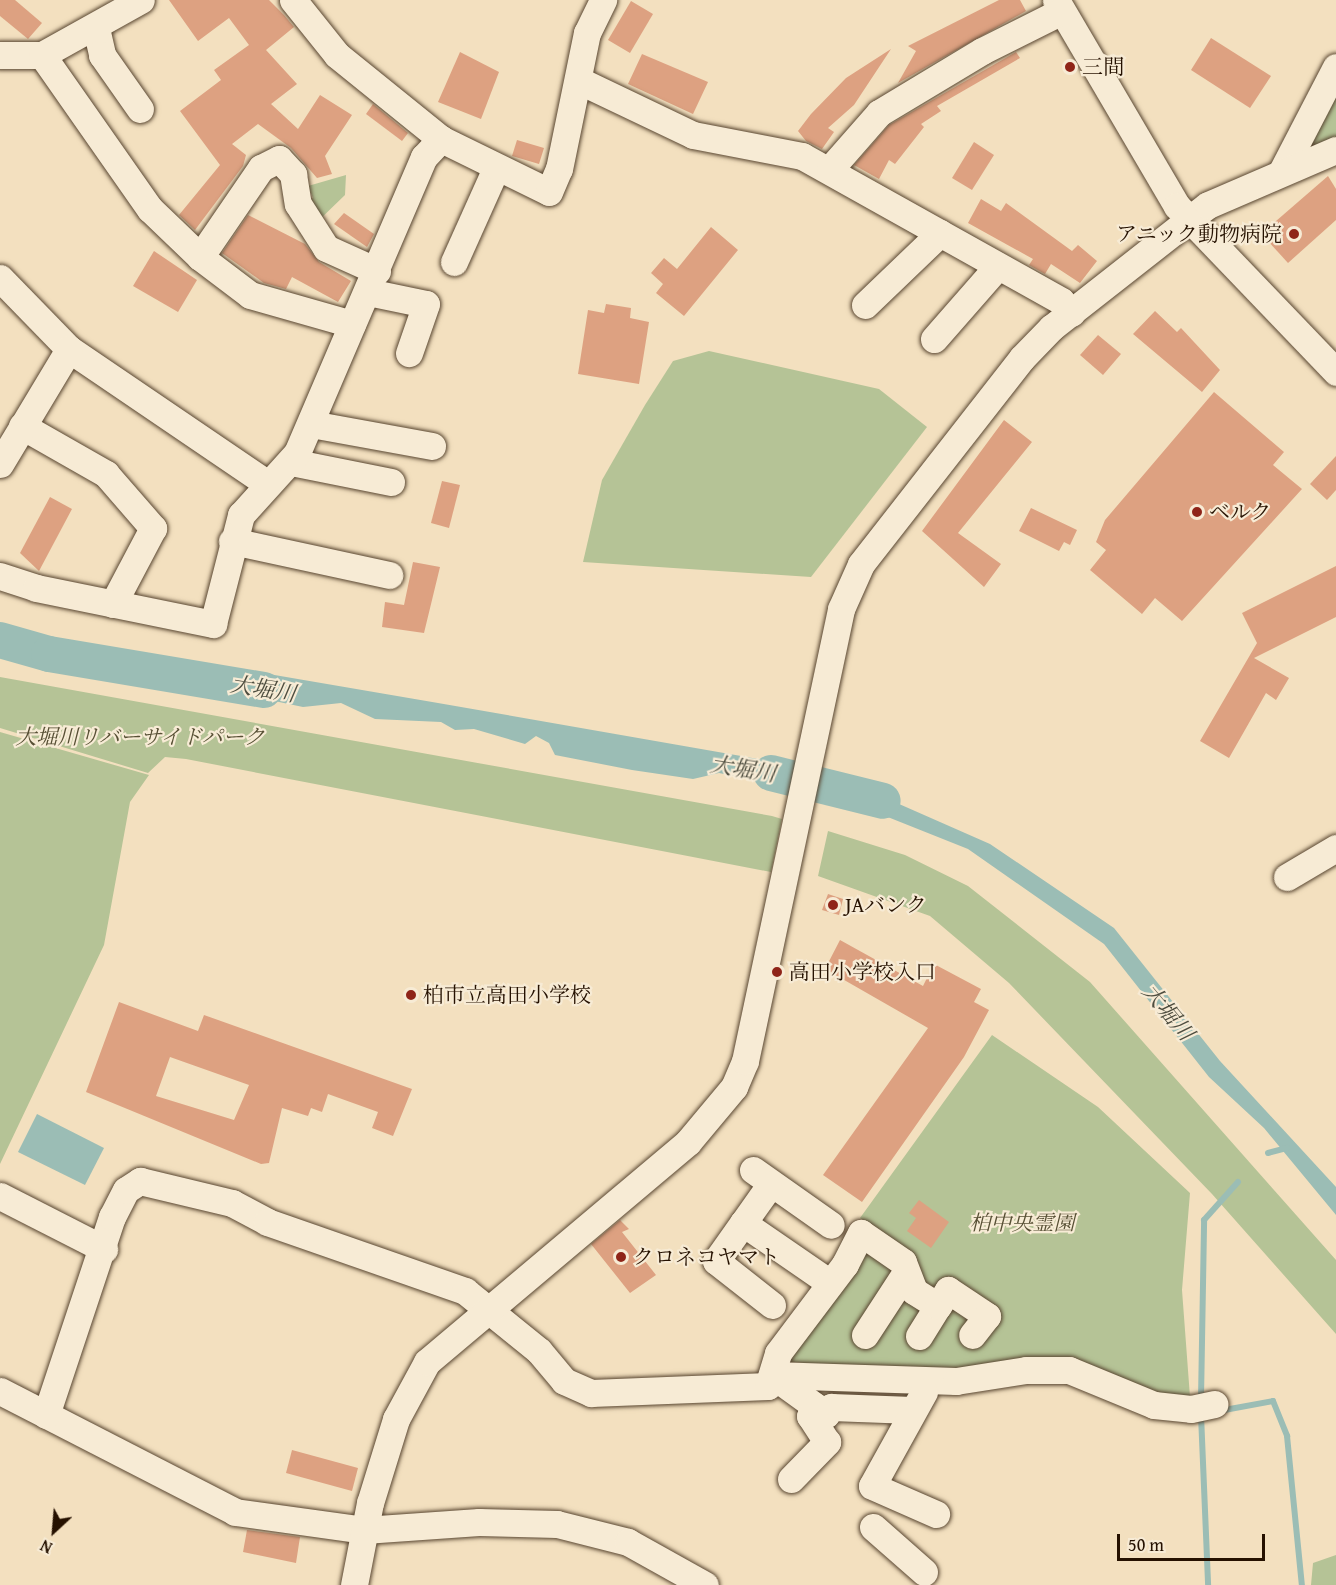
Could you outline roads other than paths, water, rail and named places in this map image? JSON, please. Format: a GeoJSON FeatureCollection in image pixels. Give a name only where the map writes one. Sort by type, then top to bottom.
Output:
{"type":"FeatureCollection","features":[{"type":"Feature","properties":{"kind":"street"},"geometry":{"type":"LineString","coordinates":[[0,55],[42,55],[96,28],[141,0]]}},
{"type":"Feature","properties":{"kind":"street"},"geometry":{"type":"LineString","coordinates":[[293,0],[337,55],[441,139],[496,168],[549,192],[580,81],[587,33],[603,0]]}},
{"type":"Feature","properties":{"kind":"street"},"geometry":{"type":"LineString","coordinates":[[830,169],[879,113],[1059,5],[1188,220],[1336,372]]}},
{"type":"Feature","properties":{"kind":"street"},"geometry":{"type":"LineString","coordinates":[[96,28],[102,55],[140,109]]}},
{"type":"Feature","properties":{"kind":"street"},"geometry":{"type":"LineString","coordinates":[[42,55],[150,209],[200,257],[250,294],[352,324]]}},
{"type":"Feature","properties":{"kind":"street"},"geometry":{"type":"LineString","coordinates":[[1282,171],[1336,67]]}},
{"type":"Feature","properties":{"kind":"street"},"geometry":{"type":"LineString","coordinates":[[580,81],[693,135],[782,150],[830,169],[1061,301],[1071,313]]}},
{"type":"Feature","properties":{"kind":"street"},"geometry":{"type":"LineString","coordinates":[[0,576],[113,604],[213,624],[232,541],[241,515],[266,483],[291,462],[311,424],[424,158],[441,139]]}},
{"type":"Feature","properties":{"kind":"street"},"geometry":{"type":"LineString","coordinates":[[354,1585],[364,1530],[396,1419],[416,1376],[485,1309],[688,1142],[734,1087],[745,1061],[841,609],[861,564],[1022,358],[1071,313],[1188,220],[1282,171],[1336,150]]}},
{"type":"Feature","properties":{"kind":"street"},"geometry":{"type":"LineString","coordinates":[[200,257],[261,168],[279,159],[293,174],[310,229],[326,248],[372,281],[426,304],[410,353]]}},
{"type":"Feature","properties":{"kind":"street"},"geometry":{"type":"LineString","coordinates":[[454,262],[496,168]]}},
{"type":"Feature","properties":{"kind":"street"},"geometry":{"type":"LineString","coordinates":[[865,305],[940,233]]}},
{"type":"Feature","properties":{"kind":"street"},"geometry":{"type":"LineString","coordinates":[[934,339],[998,266]]}},
{"type":"Feature","properties":{"kind":"street"},"geometry":{"type":"LineString","coordinates":[[4,289],[69,349],[266,483]]}},
{"type":"Feature","properties":{"kind":"street"},"geometry":{"type":"LineString","coordinates":[[0,464],[69,349]]}},
{"type":"Feature","properties":{"kind":"street"},"geometry":{"type":"LineString","coordinates":[[311,424],[432,446]]}},
{"type":"Feature","properties":{"kind":"street"},"geometry":{"type":"LineString","coordinates":[[22,426],[106,474],[153,528],[113,604]]}},
{"type":"Feature","properties":{"kind":"street"},"geometry":{"type":"LineString","coordinates":[[291,462],[391,482]]}},
{"type":"Feature","properties":{"kind":"street"},"geometry":{"type":"LineString","coordinates":[[232,541],[389,575]]}},
{"type":"Feature","properties":{"kind":"street"},"geometry":{"type":"LineString","coordinates":[[1287,878],[1336,848]]}},
{"type":"Feature","properties":{"kind":"street"},"geometry":{"type":"LineString","coordinates":[[772,1305],[716,1260],[743,1223],[762,1177],[831,1226]]}},
{"type":"Feature","properties":{"kind":"street"},"geometry":{"type":"LineString","coordinates":[[46,1415],[126,1190],[140,1181],[232,1203],[267,1222],[429,1274],[475,1296],[485,1309],[540,1352],[564,1381],[591,1393],[761,1390],[772,1375],[778,1353],[830,1283],[861,1233],[903,1262],[914,1291],[938,1306]]}},
{"type":"Feature","properties":{"kind":"street"},"geometry":{"type":"LineString","coordinates":[[0,1196],[104,1249]]}},
{"type":"Feature","properties":{"kind":"street"},"geometry":{"type":"LineString","coordinates":[[743,1223],[830,1283]]}},
{"type":"Feature","properties":{"kind":"street"},"geometry":{"type":"LineString","coordinates":[[865,1335],[906,1272]]}},
{"type":"Feature","properties":{"kind":"street"},"geometry":{"type":"LineString","coordinates":[[919,1336],[948,1290],[987,1316],[972,1335]]}},
{"type":"Feature","properties":{"kind":"street"},"geometry":{"type":"LineString","coordinates":[[772,1375],[956,1381],[1026,1370],[1069,1370],[1154,1405],[1203,1407]]}},
{"type":"Feature","properties":{"kind":"street"},"geometry":{"type":"LineString","coordinates":[[772,1375],[821,1410]]}},
{"type":"Feature","properties":{"kind":"street"},"geometry":{"type":"LineString","coordinates":[[0,1391],[236,1512],[364,1530],[479,1522],[557,1524],[628,1542],[705,1585]]}},
{"type":"Feature","properties":{"kind":"street"},"geometry":{"type":"LineString","coordinates":[[791,1479],[827,1442],[810,1416],[831,1407],[918,1401],[872,1486],[936,1514]]}},
{"type":"Feature","properties":{"kind":"street"},"geometry":{"type":"LineString","coordinates":[[909,1504],[882,1535],[924,1572]]}},
{"type":"Feature","properties":{"kind":"water"},"geometry":{"type":"Polygon","coordinates":[[[0,624],[110,653],[193,666],[190,684],[111,670],[0,640],[0,624]]]}},
{"type":"Feature","properties":{"kind":"water"},"geometry":{"type":"Polygon","coordinates":[[[216,665],[798,766],[794,788],[719,773],[693,779],[632,770],[555,755],[549,743],[536,736],[525,744],[474,729],[455,730],[441,722],[375,719],[341,703],[303,707],[213,688],[216,665]]]}},
{"type":"Feature","properties":{"kind":"water"},"geometry":{"type":"Polygon","coordinates":[[[840,778],[990,844],[1114,928],[1220,1061],[1336,1187],[1336,1215],[1264,1128],[1209,1077],[1104,944],[968,849],[835,796],[840,778]]]}},
{"type":"Feature","properties":{"kind":"water"},"geometry":{"type":"Polygon","coordinates":[[[37,1114],[104,1148],[85,1185],[18,1152],[37,1114]]]}},
{"type":"Feature","properties":{"kind":"waterway","name":"大堀川"},"geometry":{"type":"LineString","coordinates":[[0,640],[49,654],[264,690]]}},
{"type":"Feature","properties":{"kind":"waterway","name":"大堀川"},"geometry":{"type":"LineString","coordinates":[[771,773],[883,801]]}},
{"type":"Feature","properties":{"kind":"waterway"},"geometry":{"type":"LineString","coordinates":[[1268,1153],[1287,1148]]}},
{"type":"Feature","properties":{"kind":"waterway"},"geometry":{"type":"LineString","coordinates":[[1201,1399],[1204,1220],[1238,1182]]}},
{"type":"Feature","properties":{"kind":"waterway"},"geometry":{"type":"LineString","coordinates":[[1219,1411],[1273,1401],[1287,1436],[1302,1585]]}},
{"type":"Feature","properties":{"kind":"waterway"},"geometry":{"type":"LineString","coordinates":[[1201,1415],[1208,1585]]}},
{"type":"Feature","properties":{"kind":"place","name":"三間"},"geometry":{"type":"Point","coordinates":[1070,67]}},
{"type":"Feature","properties":{"kind":"place","name":"アニック動物病院"},"geometry":{"type":"Point","coordinates":[1294,234]}},
{"type":"Feature","properties":{"kind":"place","name":"ベルク"},"geometry":{"type":"Point","coordinates":[1197,512]}},
{"type":"Feature","properties":{"kind":"place","name":"JAバンク"},"geometry":{"type":"Point","coordinates":[833,905]}},
{"type":"Feature","properties":{"kind":"place","name":"高田小学校入口"},"geometry":{"type":"Point","coordinates":[777,972]}},
{"type":"Feature","properties":{"kind":"place","name":"柏市立高田小学校"},"geometry":{"type":"Point","coordinates":[411,995]}},
{"type":"Feature","properties":{"kind":"place","name":"クロネコヤマト"},"geometry":{"type":"Point","coordinates":[621,1257]}},
{"type":"Feature","properties":{"kind":"park label","name":"大堀川リバーサイドパーク"},"geometry":{"type":"Point","coordinates":[140,737]}},
{"type":"Feature","properties":{"kind":"park label","name":"柏中央霊園"},"geometry":{"type":"Point","coordinates":[1022,1223]}}]}
